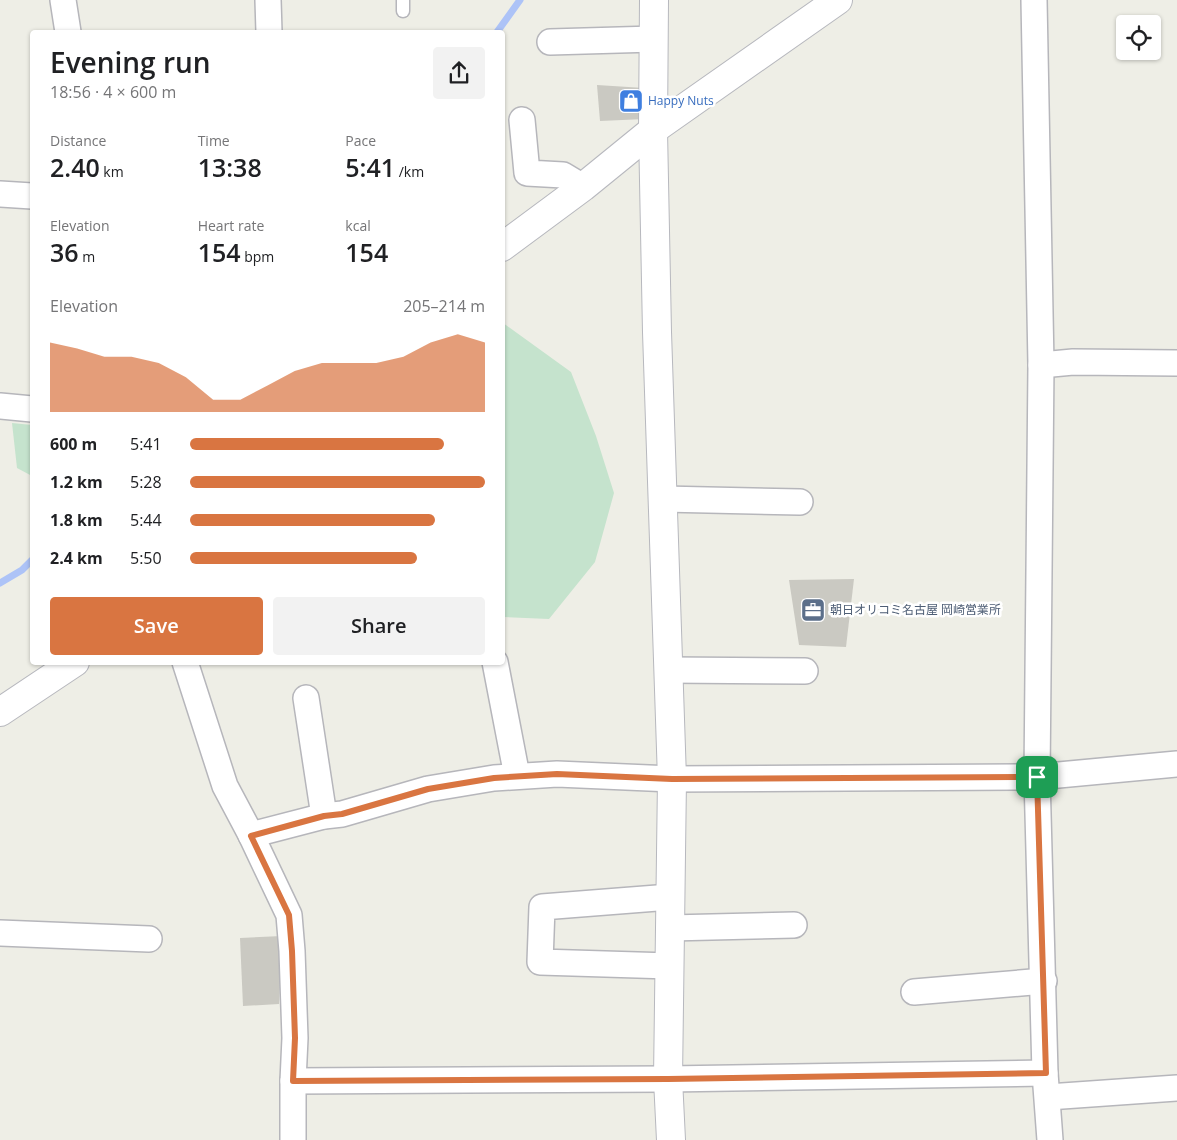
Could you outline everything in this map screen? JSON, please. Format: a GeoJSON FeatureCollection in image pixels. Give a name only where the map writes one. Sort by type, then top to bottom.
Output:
{"type":"FeatureCollection","features":[{"type":"Feature","properties":{"kind":"street"},"geometry":{"type":"LineString","coordinates":[[63,0],[68,30]]}},
{"type":"Feature","properties":{"kind":"street"},"geometry":{"type":"LineString","coordinates":[[268,0],[269,30]]}},
{"type":"Feature","properties":{"kind":"street"},"geometry":{"type":"LineString","coordinates":[[654,0],[653,130],[657,332],[672,779],[668,1079],[671,1140]]}},
{"type":"Feature","properties":{"kind":"street"},"geometry":{"type":"LineString","coordinates":[[505,245],[583,187],[653,130],[838,0]]}},
{"type":"Feature","properties":{"kind":"street"},"geometry":{"type":"LineString","coordinates":[[1034,0],[1041,365],[1037,777],[1050,1140]]}},
{"type":"Feature","properties":{"kind":"street"},"geometry":{"type":"LineString","coordinates":[[550,42],[654,40]]}},
{"type":"Feature","properties":{"kind":"street"},"geometry":{"type":"LineString","coordinates":[[522,120],[527,173],[563,176],[583,187]]}},
{"type":"Feature","properties":{"kind":"street"},"geometry":{"type":"LineString","coordinates":[[0,194],[30,196]]}},
{"type":"Feature","properties":{"kind":"street"},"geometry":{"type":"LineString","coordinates":[[1041,365],[1073,362],[1177,363]]}},
{"type":"Feature","properties":{"kind":"street"},"geometry":{"type":"LineString","coordinates":[[0,406],[30,409]]}},
{"type":"Feature","properties":{"kind":"street"},"geometry":{"type":"LineString","coordinates":[[663,499],[800,502]]}},
{"type":"Feature","properties":{"kind":"street"},"geometry":{"type":"LineString","coordinates":[[0,712],[70,665]]}},
{"type":"Feature","properties":{"kind":"street"},"geometry":{"type":"LineString","coordinates":[[187,665],[225,786],[289,915],[295,1038],[293,1140]]}},
{"type":"Feature","properties":{"kind":"street"},"geometry":{"type":"LineString","coordinates":[[496,665],[517,776]]}},
{"type":"Feature","properties":{"kind":"street"},"geometry":{"type":"LineString","coordinates":[[668,670],[804,671]]}},
{"type":"Feature","properties":{"kind":"street"},"geometry":{"type":"LineString","coordinates":[[306,698],[324,816]]}},
{"type":"Feature","properties":{"kind":"street"},"geometry":{"type":"LineString","coordinates":[[251,836],[324,816],[342,814],[428,789],[517,776],[557,774],[672,779],[1037,777],[1177,764]]}},
{"type":"Feature","properties":{"kind":"street"},"geometry":{"type":"LineString","coordinates":[[670,897],[542,907],[540,962],[670,966]]}},
{"type":"Feature","properties":{"kind":"street"},"geometry":{"type":"LineString","coordinates":[[670,928],[794,925]]}},
{"type":"Feature","properties":{"kind":"street"},"geometry":{"type":"LineString","coordinates":[[0,932],[149,939]]}},
{"type":"Feature","properties":{"kind":"street"},"geometry":{"type":"LineString","coordinates":[[914,992],[1044,981]]}},
{"type":"Feature","properties":{"kind":"street"},"geometry":{"type":"LineString","coordinates":[[293,1081],[668,1079],[1177,1088]]}},
{"type":"Feature","properties":{"kind":"green space"},"geometry":{"type":"Polygon","coordinates":[[[505,324],[571,372],[596,436],[614,493],[595,562],[549,619],[505,617],[505,324]]]}},
{"type":"Feature","properties":{"kind":"green space"},"geometry":{"type":"Polygon","coordinates":[[[12,423],[30,425],[30,475],[17,468],[12,423]]]}},
{"type":"Feature","properties":{"kind":"building"},"geometry":{"type":"Polygon","coordinates":[[[597,85],[644,88],[645,119],[600,121],[597,85]]]}},
{"type":"Feature","properties":{"kind":"building"},"geometry":{"type":"Polygon","coordinates":[[[854,579],[846,647],[799,645],[789,580],[854,579]]]}},
{"type":"Feature","properties":{"kind":"building"},"geometry":{"type":"Polygon","coordinates":[[[282,936],[279,1004],[243,1006],[240,938],[282,936]]]}},
{"type":"Feature","properties":{"kind":"waterway"},"geometry":{"type":"LineString","coordinates":[[498,30],[520,0]]}},
{"type":"Feature","properties":{"kind":"waterway"},"geometry":{"type":"LineString","coordinates":[[0,583],[22,570],[30,562]]}},
{"type":"Feature","properties":{"kind":"place","name":"Happy Nuts"},"geometry":{"type":"Point","coordinates":[631,101]}},
{"type":"Feature","properties":{"kind":"place","name":"朝日オリコミ名古屋 岡崎営業所"},"geometry":{"type":"Point","coordinates":[813,610]}},
{"type":"Feature","properties":{"kind":"route"},"geometry":{"type":"LineString","coordinates":[[557,774],[672,779],[1037,777],[1046,1073],[668,1079],[293,1081],[295,1038],[289,915],[251,836],[324,816],[342,814],[428,789],[494,778],[557,774]]}}]}
